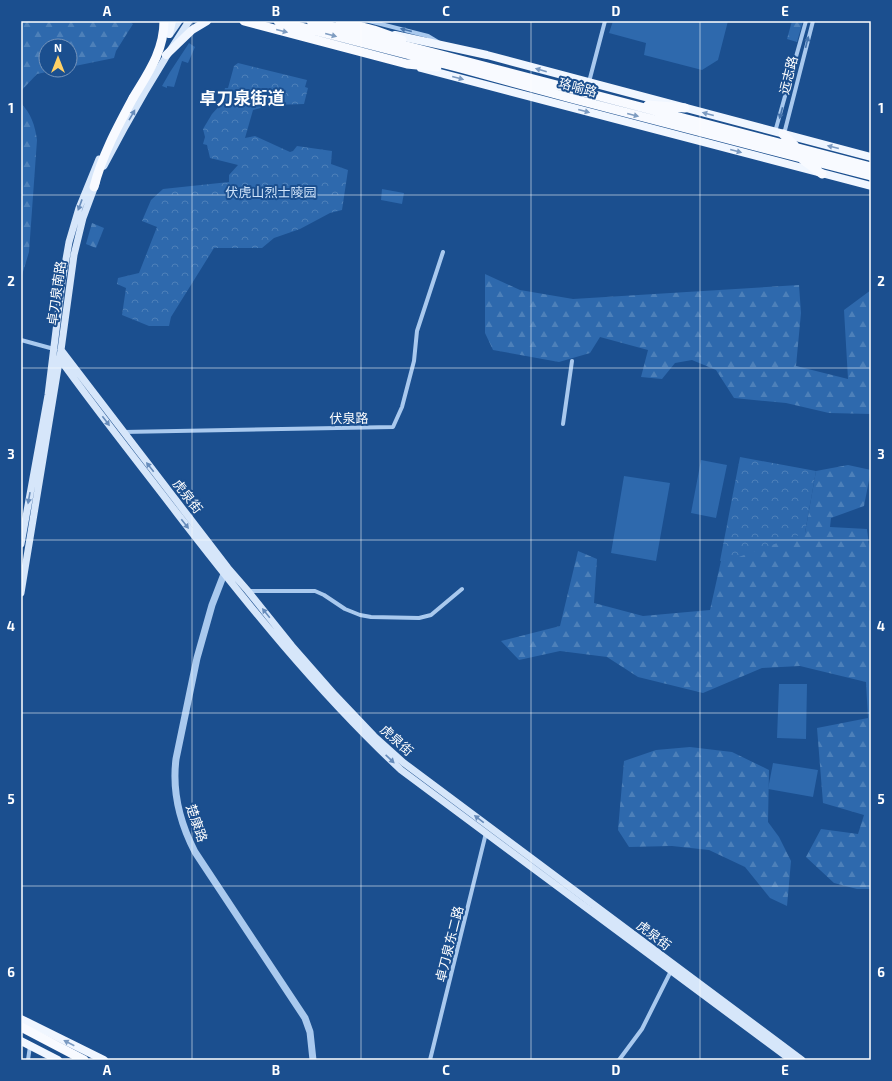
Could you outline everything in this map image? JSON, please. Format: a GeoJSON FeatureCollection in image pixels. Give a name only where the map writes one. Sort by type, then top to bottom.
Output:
{"type":"FeatureCollection","features":[{"type":"Feature","properties":{"kind":"highway"},"geometry":{"type":"LineString","coordinates":[[94,187],[97,173],[107,150],[133,98],[156,58],[163,38],[164,21]]}},
{"type":"Feature","properties":{"kind":"highway"},"geometry":{"type":"LineString","coordinates":[[246,21],[406,64],[458,64]]}},
{"type":"Feature","properties":{"kind":"highway","name":"珞喻路"},"geometry":{"type":"LineString","coordinates":[[278,21],[417,57],[458,64],[624,104],[871,167]]}},
{"type":"Feature","properties":{"kind":"highway","name":"珞喻路"},"geometry":{"type":"LineString","coordinates":[[311,21],[574,99],[871,176]]}},
{"type":"Feature","properties":{"kind":"highway"},"geometry":{"type":"LineString","coordinates":[[340,21],[374,30],[458,64]]}},
{"type":"Feature","properties":{"kind":"highway"},"geometry":{"type":"LineString","coordinates":[[624,104],[685,108]]}},
{"type":"Feature","properties":{"kind":"highway"},"geometry":{"type":"LineString","coordinates":[[779,133],[796,148]]}},
{"type":"Feature","properties":{"kind":"highway"},"geometry":{"type":"LineString","coordinates":[[799,157],[822,174]]}},
{"type":"Feature","properties":{"kind":"highway"},"geometry":{"type":"LineString","coordinates":[[21,1027],[84,1060]]}},
{"type":"Feature","properties":{"kind":"highway"},"geometry":{"type":"LineString","coordinates":[[21,1034],[72,1060]]}},
{"type":"Feature","properties":{"kind":"main road"},"geometry":{"type":"LineString","coordinates":[[169,34],[172,21]]}},
{"type":"Feature","properties":{"kind":"main road","name":"卓刀泉南路"},"geometry":{"type":"LineString","coordinates":[[21,593],[59,358],[57,349],[64,266],[72,229],[83,197],[118,118],[169,34],[179,21]]}},
{"type":"Feature","properties":{"kind":"main road","name":"卓刀泉南路"},"geometry":{"type":"LineString","coordinates":[[21,544],[74,255],[83,218],[94,187],[128,120],[166,55],[189,21]]}},
{"type":"Feature","properties":{"kind":"main road"},"geometry":{"type":"LineString","coordinates":[[166,55],[192,30],[206,21]]}},
{"type":"Feature","properties":{"kind":"main road"},"geometry":{"type":"LineString","coordinates":[[374,30],[487,55],[871,157]]}},
{"type":"Feature","properties":{"kind":"main road"},"geometry":{"type":"LineString","coordinates":[[406,64],[871,186]]}},
{"type":"Feature","properties":{"kind":"main road","name":"虎泉街"},"geometry":{"type":"LineString","coordinates":[[57,349],[123,432],[226,571],[248,591],[292,646],[335,695],[374,736],[404,763],[791,1060]]}},
{"type":"Feature","properties":{"kind":"main road","name":"虎泉街"},"geometry":{"type":"LineString","coordinates":[[59,358],[226,571],[331,700],[401,770],[486,833],[802,1060]]}},
{"type":"Feature","properties":{"kind":"main road"},"geometry":{"type":"LineString","coordinates":[[56,377],[66,376],[74,379]]}},
{"type":"Feature","properties":{"kind":"main road"},"geometry":{"type":"LineString","coordinates":[[21,1018],[104,1060]]}},
{"type":"Feature","properties":{"kind":"main road"},"geometry":{"type":"LineString","coordinates":[[21,1041],[58,1060]]}},
{"type":"Feature","properties":{"kind":"street"},"geometry":{"type":"LineString","coordinates":[[369,21],[428,36],[442,45]]}},
{"type":"Feature","properties":{"kind":"street"},"geometry":{"type":"LineString","coordinates":[[589,83],[605,21]]}},
{"type":"Feature","properties":{"kind":"street","name":"远志路"},"geometry":{"type":"LineString","coordinates":[[779,133],[806,21]]}},
{"type":"Feature","properties":{"kind":"street","name":"远志路"},"geometry":{"type":"LineString","coordinates":[[779,133],[813,21]]}},
{"type":"Feature","properties":{"kind":"street","name":"伏泉路"},"geometry":{"type":"LineString","coordinates":[[123,432],[393,427],[402,407],[414,361],[417,331],[443,252]]}},
{"type":"Feature","properties":{"kind":"street"},"geometry":{"type":"LineString","coordinates":[[21,340],[57,349]]}},
{"type":"Feature","properties":{"kind":"street"},"geometry":{"type":"LineString","coordinates":[[563,424],[572,361]]}},
{"type":"Feature","properties":{"kind":"street","name":"楚康路"},"geometry":{"type":"LineString","coordinates":[[226,571],[212,605],[197,658],[178,744],[174,773],[177,799],[186,834],[198,858],[305,1018],[310,1032],[313,1060]]}},
{"type":"Feature","properties":{"kind":"street"},"geometry":{"type":"LineString","coordinates":[[248,591],[315,591],[324,595],[345,610],[360,615],[371,617],[419,618],[431,615],[462,588]]}},
{"type":"Feature","properties":{"kind":"street","name":"卓刀泉东二路"},"geometry":{"type":"LineString","coordinates":[[430,1060],[486,833]]}},
{"type":"Feature","properties":{"kind":"street"},"geometry":{"type":"LineString","coordinates":[[619,1060],[642,1028],[673,968]]}},
{"type":"Feature","properties":{"kind":"street"},"geometry":{"type":"LineString","coordinates":[[28,1060],[30,1046]]}},
{"type":"Feature","properties":{"kind":"green space"},"geometry":{"type":"Polygon","coordinates":[[[21,21],[129,21],[133,24],[116,51],[114,58],[78,65],[78,38],[38,38],[38,74],[21,91],[21,21]]]}},
{"type":"Feature","properties":{"kind":"green space"},"geometry":{"type":"Polygon","coordinates":[[[613,21],[728,21],[718,60],[702,70],[644,55],[646,43],[609,33],[613,21]]]}},
{"type":"Feature","properties":{"kind":"green space"},"geometry":{"type":"Polygon","coordinates":[[[792,21],[803,21],[797,42],[787,39],[792,21]]]}},
{"type":"Feature","properties":{"kind":"green space"},"geometry":{"type":"Polygon","coordinates":[[[189,43],[195,47],[188,63],[182,61],[174,87],[167,86],[167,88],[162,86],[170,72],[189,43]]]}},
{"type":"Feature","properties":{"kind":"green space","name":"伏虎山烈士陵园"},"geometry":{"type":"Polygon","coordinates":[[[238,63],[307,80],[305,87],[308,88],[304,104],[272,105],[253,110],[245,138],[255,136],[290,152],[297,146],[332,151],[331,164],[348,170],[342,210],[330,213],[300,229],[274,238],[262,248],[214,248],[171,317],[169,326],[149,326],[122,315],[126,288],[117,284],[118,278],[139,273],[157,227],[142,221],[151,200],[163,189],[229,182],[229,175],[238,165],[210,158],[207,145],[203,144],[205,137],[203,129],[212,114],[221,104],[225,88],[228,88],[234,66],[238,63]]]}},
{"type":"Feature","properties":{"kind":"green space"},"geometry":{"type":"Polygon","coordinates":[[[21,103],[32,120],[37,140],[29,252],[22,275],[21,275],[21,103]]]}},
{"type":"Feature","properties":{"kind":"green space"},"geometry":{"type":"Polygon","coordinates":[[[382,189],[404,193],[402,204],[381,200],[382,189]]]}},
{"type":"Feature","properties":{"kind":"green space"},"geometry":{"type":"Polygon","coordinates":[[[92,223],[104,228],[96,248],[86,244],[92,223]]]}},
{"type":"Feature","properties":{"kind":"green space"},"geometry":{"type":"Polygon","coordinates":[[[485,274],[520,290],[573,299],[799,285],[801,313],[796,366],[848,379],[844,310],[871,290],[871,414],[829,413],[786,403],[734,398],[716,370],[692,360],[675,363],[662,379],[641,377],[648,350],[600,337],[590,353],[559,362],[493,350],[485,333],[485,274]]]}},
{"type":"Feature","properties":{"kind":"green space"},"geometry":{"type":"Polygon","coordinates":[[[740,457],[816,471],[805,533],[736,558],[720,561],[740,457]]]}},
{"type":"Feature","properties":{"kind":"green space"},"geometry":{"type":"Polygon","coordinates":[[[701,460],[727,465],[716,518],[691,513],[701,460]]]}},
{"type":"Feature","properties":{"kind":"green space"},"geometry":{"type":"Polygon","coordinates":[[[848,465],[871,470],[864,506],[831,518],[830,527],[867,529],[871,561],[869,610],[871,612],[871,889],[857,889],[834,883],[806,857],[821,829],[858,834],[864,815],[823,803],[817,728],[868,718],[866,682],[800,666],[762,668],[703,693],[638,677],[607,657],[560,651],[519,660],[501,641],[560,626],[578,551],[597,559],[594,603],[643,616],[710,610],[727,534],[805,533],[816,471],[848,465]]]}},
{"type":"Feature","properties":{"kind":"green space"},"geometry":{"type":"Polygon","coordinates":[[[624,476],[670,483],[656,561],[611,553],[624,476]]]}},
{"type":"Feature","properties":{"kind":"green space"},"geometry":{"type":"Polygon","coordinates":[[[779,684],[807,684],[806,739],[777,738],[779,684]]]}},
{"type":"Feature","properties":{"kind":"green space"},"geometry":{"type":"Polygon","coordinates":[[[690,747],[732,752],[769,770],[768,822],[779,837],[791,861],[787,906],[770,898],[745,867],[709,850],[672,846],[629,847],[618,830],[624,761],[656,750],[690,747]]]}},
{"type":"Feature","properties":{"kind":"green space"},"geometry":{"type":"Polygon","coordinates":[[[773,763],[818,770],[813,797],[768,789],[773,763]]]}},
{"type":"Feature","properties":{"kind":"district","name":"卓刀泉街道"},"geometry":{"type":"Point","coordinates":[242,97]}}]}
